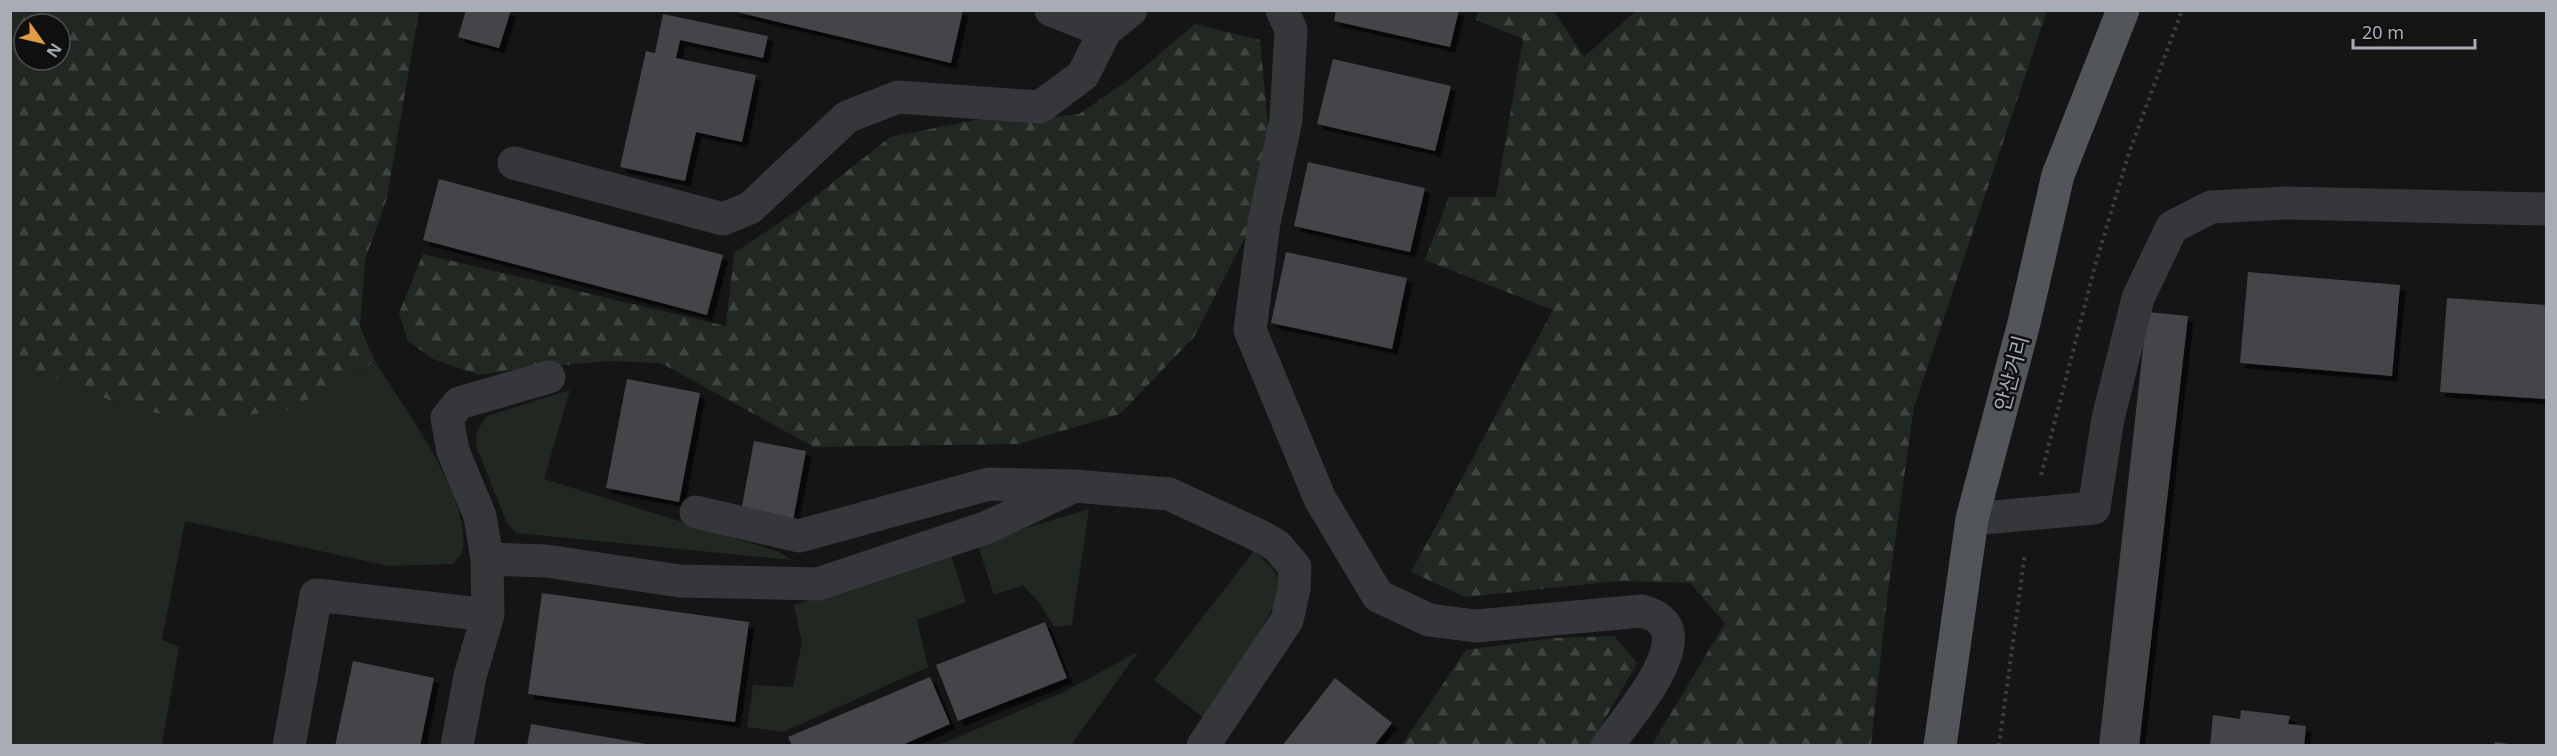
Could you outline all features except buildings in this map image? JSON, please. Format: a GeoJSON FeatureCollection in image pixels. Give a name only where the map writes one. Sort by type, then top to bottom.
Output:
{"type":"FeatureCollection","features":[{"type":"Feature","properties":{"kind":"main road","name":"안산거리"},"geometry":{"type":"LineString","coordinates":[[1940,746],[1972,519],[2024,323],[2058,175],[2123,10]]}},
{"type":"Feature","properties":{"kind":"lane"},"geometry":{"type":"LineString","coordinates":[[1051,10],[1105,31]]}},
{"type":"Feature","properties":{"kind":"lane"},"geometry":{"type":"LineString","coordinates":[[514,163],[723,219],[750,208],[847,117],[898,97],[1040,107],[1083,75],[1105,31],[1131,10]]}},
{"type":"Feature","properties":{"kind":"lane"},"geometry":{"type":"LineString","coordinates":[[1282,10],[1291,30],[1286,120],[1264,223],[1250,330],[1320,499],[1378,596],[1429,620],[1476,626],[1642,611],[1660,619],[1667,632],[1669,652],[1655,679],[1607,746]]}},
{"type":"Feature","properties":{"kind":"lane"},"geometry":{"type":"LineString","coordinates":[[1972,519],[2094,508],[2108,418],[2138,298],[2172,227],[2211,207],[2286,203],[2547,209]]}},
{"type":"Feature","properties":{"kind":"lane"},"geometry":{"type":"LineString","coordinates":[[457,746],[470,676],[488,615],[487,559],[480,516],[453,451],[447,418],[459,404],[549,377]]}},
{"type":"Feature","properties":{"kind":"lane"},"geometry":{"type":"LineString","coordinates":[[696,512],[799,536],[989,484],[1074,486],[1169,494],[1262,537],[1277,546],[1295,567],[1294,589],[1287,620],[1203,746]]}},
{"type":"Feature","properties":{"kind":"lane"},"geometry":{"type":"LineString","coordinates":[[487,559],[546,561],[680,581],[818,584],[988,527],[1074,486]]}},
{"type":"Feature","properties":{"kind":"lane"},"geometry":{"type":"LineString","coordinates":[[290,746],[316,595],[488,615]]}},
{"type":"Feature","properties":{"kind":"path"},"geometry":{"type":"LineString","coordinates":[[1999,746],[2030,514],[2096,262],[2129,153],[2182,10]]}},
{"type":"Feature","properties":{"kind":"green space"},"geometry":{"type":"Polygon","coordinates":[[[11,10],[419,11],[387,198],[365,260],[360,327],[375,361],[350,379],[284,411],[194,421],[124,406],[12,360],[11,10]]]}},
{"type":"Feature","properties":{"kind":"green space"},"geometry":{"type":"Polygon","coordinates":[[[1478,11],[1554,11],[1584,57],[1636,11],[2047,11],[1914,407],[1888,591],[1871,745],[1652,745],[1725,623],[1690,583],[1619,581],[1465,597],[1411,572],[1553,310],[1425,260],[1449,197],[1496,197],[1523,39],[1476,20],[1478,11]]]}},
{"type":"Feature","properties":{"kind":"green space"},"geometry":{"type":"Polygon","coordinates":[[[1195,24],[1260,40],[1270,148],[1249,230],[1194,337],[1120,414],[1018,444],[814,447],[661,363],[608,361],[479,375],[433,359],[408,341],[399,313],[423,254],[726,326],[734,253],[798,210],[890,137],[990,117],[1044,118],[1079,114],[1130,79],[1195,24]]]}},
{"type":"Feature","properties":{"kind":"green space"},"geometry":{"type":"Polygon","coordinates":[[[11,359],[124,406],[350,379],[375,361],[417,426],[446,478],[462,527],[462,552],[453,564],[388,566],[185,521],[162,640],[179,647],[162,745],[11,746],[11,359]]]}},
{"type":"Feature","properties":{"kind":"green space"},"geometry":{"type":"Polygon","coordinates":[[[570,390],[544,479],[779,552],[792,560],[516,533],[507,523],[476,446],[477,431],[487,416],[570,390]]]}},
{"type":"Feature","properties":{"kind":"green space"},"geometry":{"type":"Polygon","coordinates":[[[1089,509],[1072,625],[1054,627],[1040,604],[1023,585],[994,595],[978,546],[1026,528],[1089,509]]]}},
{"type":"Feature","properties":{"kind":"green space"},"geometry":{"type":"Polygon","coordinates":[[[1254,551],[1277,575],[1277,597],[1273,608],[1208,721],[1154,680],[1254,551]]]}},
{"type":"Feature","properties":{"kind":"green space"},"geometry":{"type":"Polygon","coordinates":[[[951,555],[966,602],[917,620],[928,667],[783,732],[747,727],[753,685],[793,687],[802,642],[794,605],[951,555]]]}},
{"type":"Feature","properties":{"kind":"green space"},"geometry":{"type":"Polygon","coordinates":[[[1614,636],[1637,663],[1590,745],[1401,746],[1466,650],[1553,638],[1614,636]]]}},
{"type":"Feature","properties":{"kind":"green space"},"geometry":{"type":"Polygon","coordinates":[[[1139,651],[1071,745],[939,745],[1064,692],[1139,651]]]}}]}
